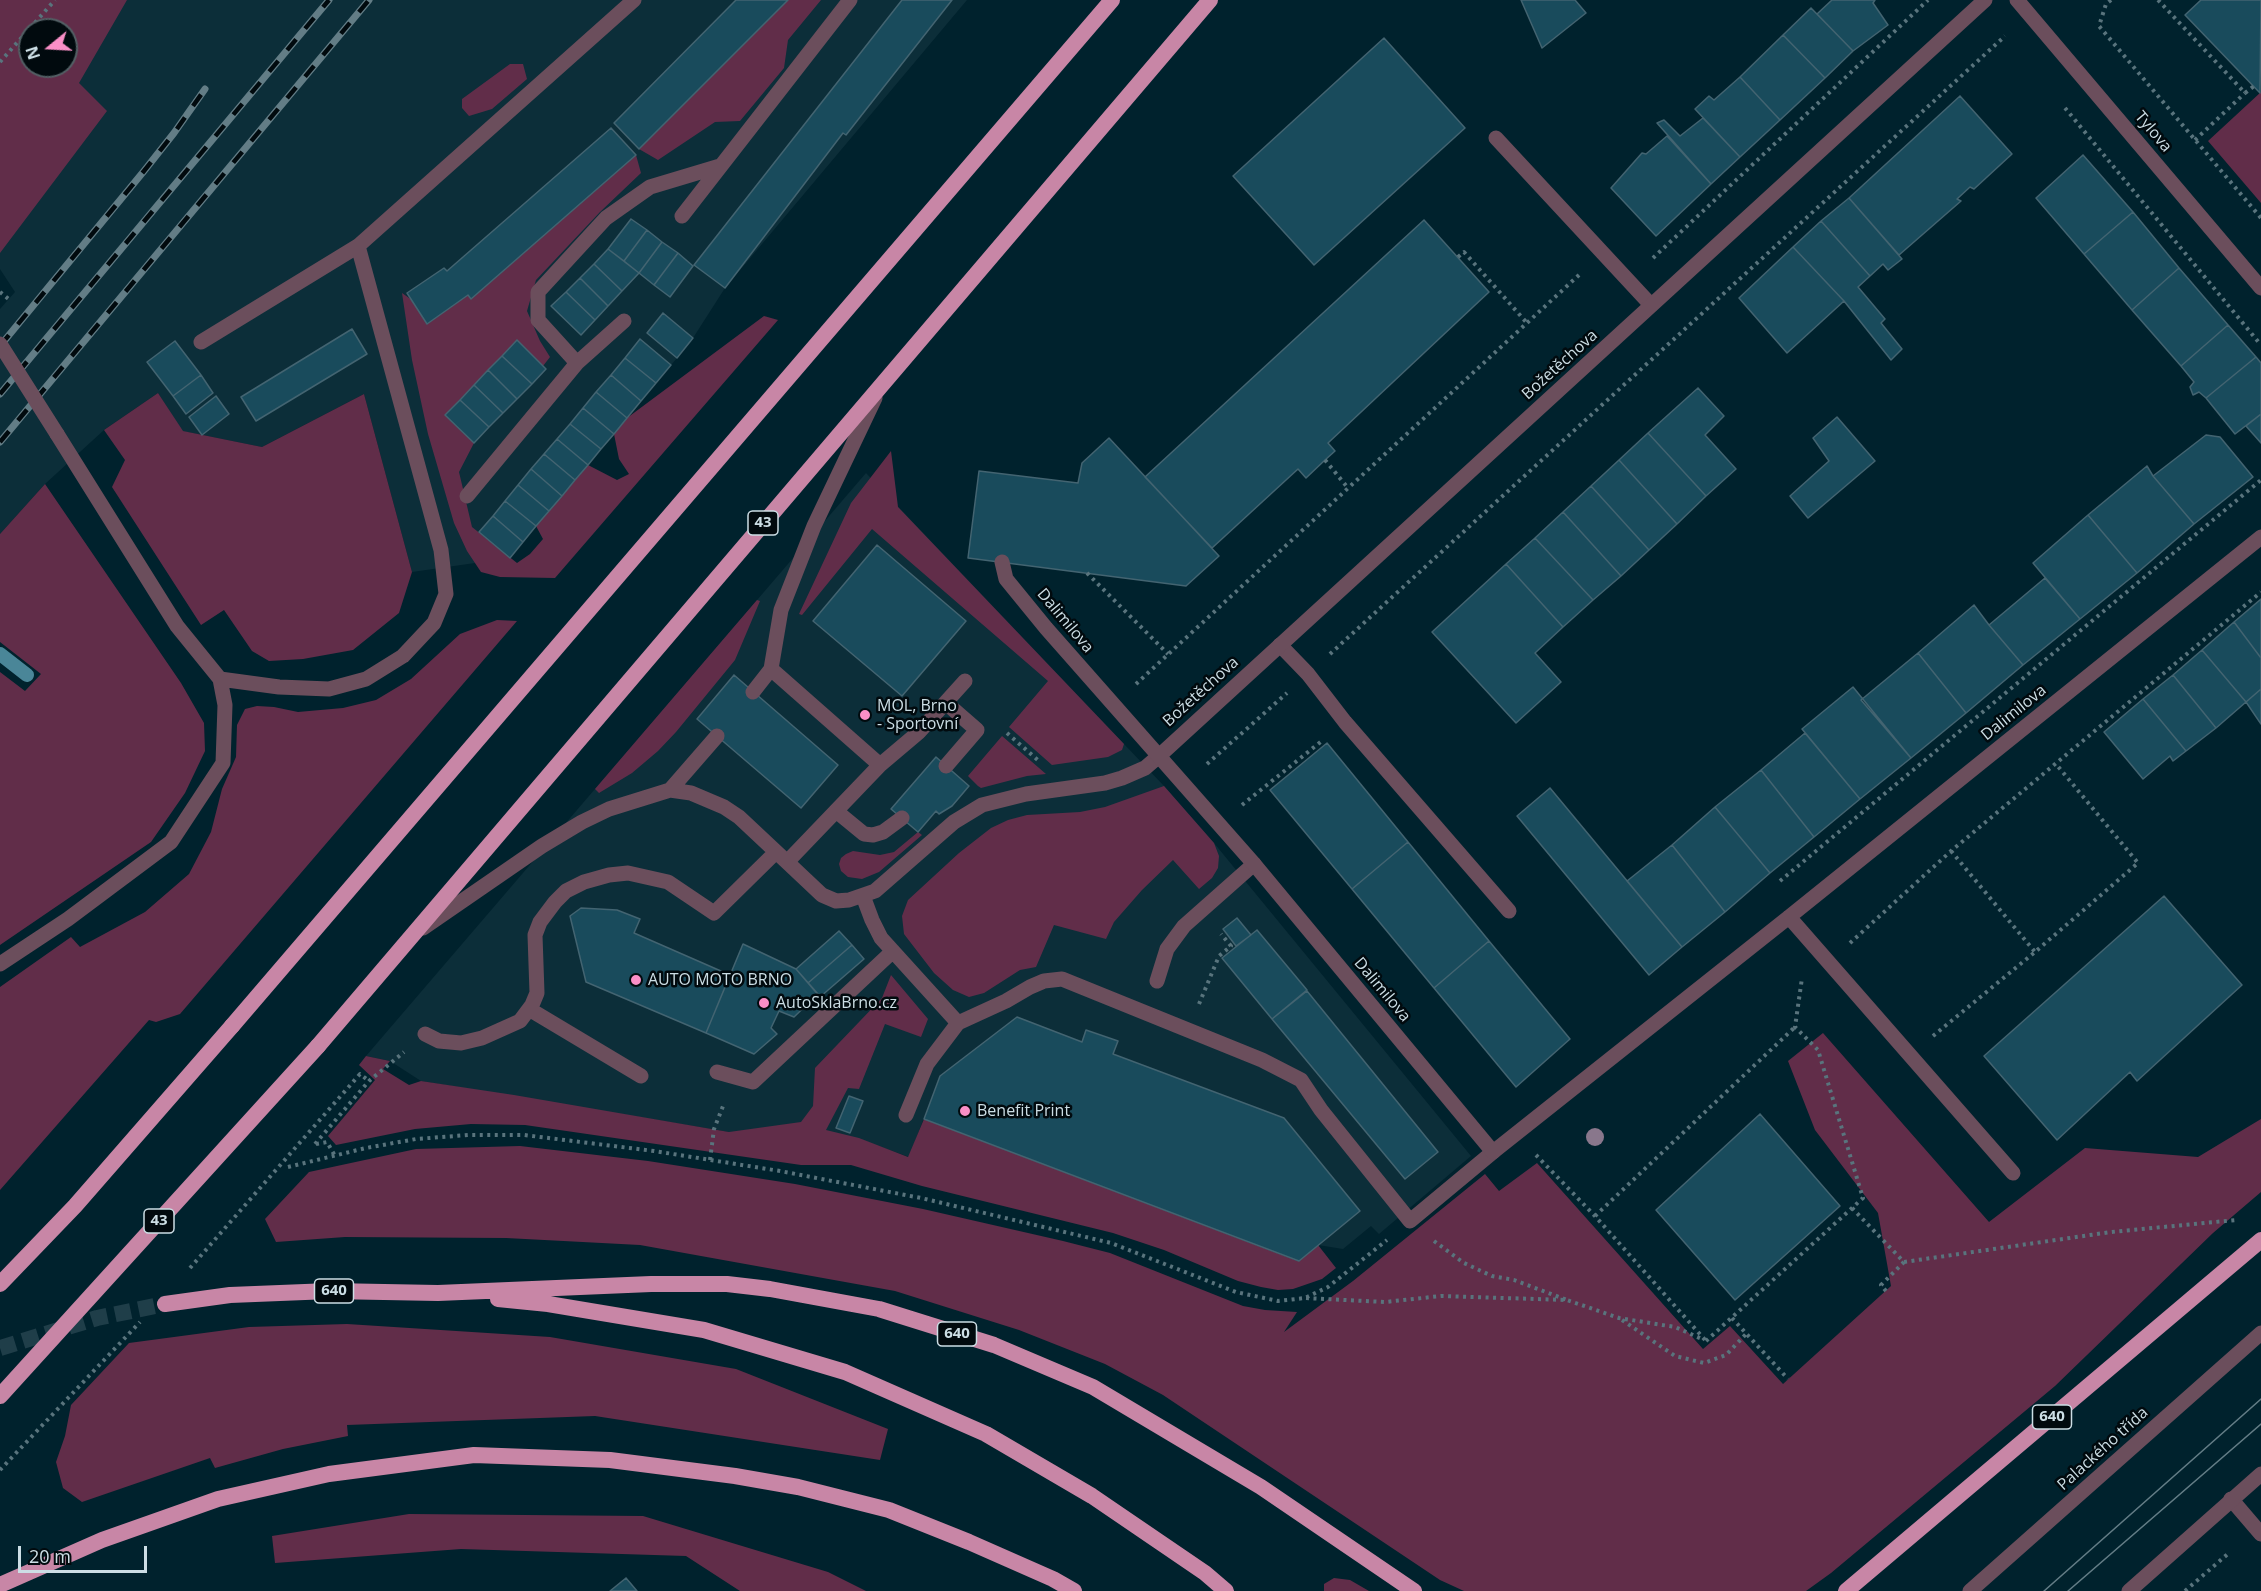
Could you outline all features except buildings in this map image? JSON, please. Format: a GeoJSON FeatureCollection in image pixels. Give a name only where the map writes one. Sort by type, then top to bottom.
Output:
{"type":"FeatureCollection","features":[{"type":"Feature","properties":{"kind":"highway"},"geometry":{"type":"LineString","coordinates":[[0,1284],[75,1206],[232,1026],[1112,0]]}},
{"type":"Feature","properties":{"kind":"highway","name":"43"},"geometry":{"type":"LineString","coordinates":[[0,1396],[318,1046],[1210,0]]}},
{"type":"Feature","properties":{"kind":"highway","name":"640"},"geometry":{"type":"LineString","coordinates":[[1846,1591],[2261,1240]]}},
{"type":"Feature","properties":{"kind":"highway","name":"640"},"geometry":{"type":"LineString","coordinates":[[165,1304],[230,1295],[330,1291],[438,1293],[651,1284],[727,1284],[770,1289],[879,1309],[994,1346],[1093,1387],[1261,1487],[1414,1591]]}},
{"type":"Feature","properties":{"kind":"highway","name":"640"},"geometry":{"type":"LineString","coordinates":[[438,1293],[548,1304],[704,1330],[845,1372],[986,1434],[1092,1496],[1205,1573],[1226,1591]]}},
{"type":"Feature","properties":{"kind":"highway"},"geometry":{"type":"LineString","coordinates":[[0,1585],[102,1540],[218,1499],[329,1474],[474,1455],[610,1460],[735,1476],[798,1487],[889,1510],[969,1542],[1053,1579],[1074,1591]]}},
{"type":"Feature","properties":{"kind":"street"},"geometry":{"type":"LineString","coordinates":[[201,342],[358,246],[634,0]]}},
{"type":"Feature","properties":{"kind":"street"},"geometry":{"type":"LineString","coordinates":[[682,216],[850,0]]}},
{"type":"Feature","properties":{"kind":"street","name":"Tylova"},"geometry":{"type":"LineString","coordinates":[[2017,0],[2261,288]]}},
{"type":"Feature","properties":{"kind":"street","name":"Božetěchova"},"geometry":{"type":"LineString","coordinates":[[863,896],[886,883],[954,822],[982,805],[1026,794],[1105,783],[1144,768],[1983,2]]}},
{"type":"Feature","properties":{"kind":"street"},"geometry":{"type":"LineString","coordinates":[[1496,138],[1651,305]]}},
{"type":"Feature","properties":{"kind":"street"},"geometry":{"type":"LineString","coordinates":[[577,363],[538,320],[538,292],[606,218],[651,187],[720,166]]}},
{"type":"Feature","properties":{"kind":"street"},"geometry":{"type":"LineString","coordinates":[[220,679],[279,687],[329,689],[366,679],[404,656],[434,623],[446,594],[441,550],[358,246]]}},
{"type":"Feature","properties":{"kind":"street"},"geometry":{"type":"LineString","coordinates":[[467,496],[577,363],[624,321]]}},
{"type":"Feature","properties":{"kind":"street"},"geometry":{"type":"LineString","coordinates":[[0,344],[177,626],[220,679],[225,705],[223,762],[171,842],[68,919],[0,964]]}},
{"type":"Feature","properties":{"kind":"street"},"geometry":{"type":"LineString","coordinates":[[753,692],[771,669],[781,610],[814,526],[882,383]]}},
{"type":"Feature","properties":{"kind":"street","name":"Dalimilova"},"geometry":{"type":"LineString","coordinates":[[1002,562],[1006,579],[1113,705],[1254,864],[1493,1152],[2261,537]]}},
{"type":"Feature","properties":{"kind":"street"},"geometry":{"type":"LineString","coordinates":[[1280,645],[1308,674],[1346,722],[1509,911]]}},
{"type":"Feature","properties":{"kind":"street"},"geometry":{"type":"LineString","coordinates":[[771,669],[880,765]]}},
{"type":"Feature","properties":{"kind":"street"},"geometry":{"type":"LineString","coordinates":[[425,1034],[439,1041],[461,1043],[482,1038],[520,1021],[537,993],[535,934],[540,922],[566,891],[584,882],[609,875],[628,873],[668,882],[714,912],[836,811],[880,765],[919,732],[965,681]]}},
{"type":"Feature","properties":{"kind":"street"},"geometry":{"type":"LineString","coordinates":[[946,703],[977,730],[946,766]]}},
{"type":"Feature","properties":{"kind":"street"},"geometry":{"type":"LineString","coordinates":[[670,790],[717,736]]}},
{"type":"Feature","properties":{"kind":"street"},"geometry":{"type":"LineString","coordinates":[[411,937],[542,846],[582,822],[609,809],[670,790],[691,793],[724,807],[739,817],[822,895],[836,901],[863,896],[877,929],[893,951],[958,1023]]}},
{"type":"Feature","properties":{"kind":"street"},"geometry":{"type":"LineString","coordinates":[[836,811],[864,834],[873,835],[884,832],[902,818]]}},
{"type":"Feature","properties":{"kind":"street"},"geometry":{"type":"LineString","coordinates":[[1157,981],[1167,949],[1184,926],[1254,864]]}},
{"type":"Feature","properties":{"kind":"street"},"geometry":{"type":"LineString","coordinates":[[1789,917],[2013,1173]]}},
{"type":"Feature","properties":{"kind":"street"},"geometry":{"type":"LineString","coordinates":[[717,1072],[753,1082],[893,951]]}},
{"type":"Feature","properties":{"kind":"street"},"geometry":{"type":"LineString","coordinates":[[906,1114],[927,1064],[958,1023],[1044,981],[1062,980],[1262,1060],[1301,1080],[1321,1110],[1410,1221],[1493,1152]]}},
{"type":"Feature","properties":{"kind":"street"},"geometry":{"type":"LineString","coordinates":[[529,1009],[641,1076]]}},
{"type":"Feature","properties":{"kind":"street","name":"Palackého třída"},"geometry":{"type":"LineString","coordinates":[[1970,1591],[2261,1333]]}},
{"type":"Feature","properties":{"kind":"street"},"geometry":{"type":"LineString","coordinates":[[2129,1591],[2261,1474]]}},
{"type":"Feature","properties":{"kind":"street"},"geometry":{"type":"LineString","coordinates":[[2232,1499],[2261,1534]]}},
{"type":"Feature","properties":{"kind":"path"},"geometry":{"type":"LineString","coordinates":[[0,62],[55,0]]}},
{"type":"Feature","properties":{"kind":"path"},"geometry":{"type":"LineString","coordinates":[[1629,281],[1928,0]]}},
{"type":"Feature","properties":{"kind":"path"},"geometry":{"type":"LineString","coordinates":[[2111,0],[2106,4],[2099,26],[2261,218]]}},
{"type":"Feature","properties":{"kind":"path"},"geometry":{"type":"LineString","coordinates":[[2158,0],[2245,93]]}},
{"type":"Feature","properties":{"kind":"path"},"geometry":{"type":"LineString","coordinates":[[1222,750],[2006,36],[1983,2]]}},
{"type":"Feature","properties":{"kind":"path"},"geometry":{"type":"LineString","coordinates":[[2195,140],[2254,86]]}},
{"type":"Feature","properties":{"kind":"path"},"geometry":{"type":"LineString","coordinates":[[2058,100],[2261,345]]}},
{"type":"Feature","properties":{"kind":"path"},"geometry":{"type":"LineString","coordinates":[[1113,705],[1584,270],[1600,249]]}},
{"type":"Feature","properties":{"kind":"path"},"geometry":{"type":"LineString","coordinates":[[1458,257],[1464,252],[1527,323]]}},
{"type":"Feature","properties":{"kind":"path"},"geometry":{"type":"LineString","coordinates":[[0,292],[11,301]]}},
{"type":"Feature","properties":{"kind":"path"},"geometry":{"type":"LineString","coordinates":[[1326,460],[1348,488]]}},
{"type":"Feature","properties":{"kind":"path"},"geometry":{"type":"LineString","coordinates":[[1772,888],[2261,480]]}},
{"type":"Feature","properties":{"kind":"path"},"geometry":{"type":"LineString","coordinates":[[1087,573],[1168,654]]}},
{"type":"Feature","properties":{"kind":"path"},"geometry":{"type":"LineString","coordinates":[[1595,1216],[1795,1027],[1802,981],[1848,946],[1951,851],[2261,592]]}},
{"type":"Feature","properties":{"kind":"path"},"geometry":{"type":"LineString","coordinates":[[1237,809],[1346,722]]}},
{"type":"Feature","properties":{"kind":"path"},"geometry":{"type":"LineString","coordinates":[[977,730],[1003,730],[1041,763]]}},
{"type":"Feature","properties":{"kind":"path"},"geometry":{"type":"LineString","coordinates":[[1910,1056],[2138,863],[2056,764]]}},
{"type":"Feature","properties":{"kind":"path"},"geometry":{"type":"LineString","coordinates":[[1951,851],[2035,952]]}},
{"type":"Feature","properties":{"kind":"path"},"geometry":{"type":"LineString","coordinates":[[1188,1031],[1219,957],[1231,946],[1226,939]]}},
{"type":"Feature","properties":{"kind":"path"},"geometry":{"type":"LineString","coordinates":[[1706,1341],[1863,1198],[1818,1050],[1795,1027]]}},
{"type":"Feature","properties":{"kind":"path"},"geometry":{"type":"LineString","coordinates":[[335,1156],[327,1142],[315,1144],[369,1081],[425,1034]]}},
{"type":"Feature","properties":{"kind":"path"},"geometry":{"type":"LineString","coordinates":[[357,1078],[360,1074],[369,1081]]}},
{"type":"Feature","properties":{"kind":"path"},"geometry":{"type":"LineString","coordinates":[[710,1160],[714,1129]]}},
{"type":"Feature","properties":{"kind":"path"},"geometry":{"type":"LineString","coordinates":[[288,1167],[416,1139],[479,1135],[524,1136],[654,1151],[780,1171],[932,1201],[1111,1244],[1236,1292],[1278,1301],[1305,1298],[1385,1302],[1441,1296],[1568,1300]]}},
{"type":"Feature","properties":{"kind":"path"},"geometry":{"type":"LineString","coordinates":[[1515,1135],[1595,1216],[1706,1341]]}},
{"type":"Feature","properties":{"kind":"path"},"geometry":{"type":"LineString","coordinates":[[1852,1208],[1904,1262]]}},
{"type":"Feature","properties":{"kind":"path"},"geometry":{"type":"LineString","coordinates":[[1886,1291],[1881,1285],[1904,1262],[2111,1232],[2240,1220]]}},
{"type":"Feature","properties":{"kind":"path"},"geometry":{"type":"LineString","coordinates":[[1305,1298],[1328,1287],[1410,1221],[1464,1263],[1492,1276],[1514,1280],[1619,1318],[1676,1327],[1706,1341]]}},
{"type":"Feature","properties":{"kind":"path"},"geometry":{"type":"LineString","coordinates":[[1619,1318],[1675,1356],[1704,1363],[1726,1355],[1746,1334]]}},
{"type":"Feature","properties":{"kind":"path"},"geometry":{"type":"LineString","coordinates":[[1732,1318],[1788,1379]]}},
{"type":"Feature","properties":{"kind":"path"},"geometry":{"type":"LineString","coordinates":[[2185,1591],[2230,1552]]}},
{"type":"Feature","properties":{"kind":"shaded area"},"geometry":{"type":"Polygon","coordinates":[[[0,0],[127,0],[79,83],[107,111],[0,253],[0,0]]]}},
{"type":"Feature","properties":{"kind":"shaded area"},"geometry":{"type":"Polygon","coordinates":[[[89,0],[967,0],[725,288],[693,338],[510,558],[412,572],[364,394],[262,447],[182,431],[158,393],[104,430],[45,484],[0,534],[0,309],[15,292],[0,269],[0,105],[46,78],[78,78],[78,18],[75,18],[89,0]]]}},
{"type":"Feature","properties":{"kind":"shaded area"},"geometry":{"type":"Polygon","coordinates":[[[788,0],[821,0],[788,40],[784,68],[740,121],[715,122],[658,160],[639,149],[788,0]]]}},
{"type":"Feature","properties":{"kind":"shaded area"},"geometry":{"type":"Polygon","coordinates":[[[510,64],[523,64],[527,79],[492,109],[469,116],[462,108],[462,99],[510,64]]]}},
{"type":"Feature","properties":{"kind":"shaded area"},"geometry":{"type":"Polygon","coordinates":[[[2261,92],[2261,203],[2208,141],[2261,92]]]}},
{"type":"Feature","properties":{"kind":"shaded area"},"geometry":{"type":"Polygon","coordinates":[[[636,155],[641,173],[600,212],[536,280],[527,311],[550,357],[543,366],[517,341],[445,415],[474,443],[459,472],[472,527],[517,563],[530,554],[543,539],[536,526],[588,465],[617,480],[629,474],[619,459],[614,434],[627,418],[764,316],[778,320],[555,578],[500,577],[481,572],[467,551],[454,523],[428,434],[412,360],[402,293],[412,300],[427,323],[468,295],[471,299],[636,155]]]}},
{"type":"Feature","properties":{"kind":"shaded area"},"geometry":{"type":"Polygon","coordinates":[[[158,393],[183,431],[262,447],[364,394],[412,572],[399,613],[353,650],[303,659],[269,661],[252,651],[224,610],[201,625],[112,487],[125,460],[104,430],[158,393]]]}},
{"type":"Feature","properties":{"kind":"shaded area"},"geometry":{"type":"Polygon","coordinates":[[[891,451],[898,507],[1124,744],[1122,750],[1108,757],[1052,765],[1009,727],[1048,681],[872,529],[802,615],[799,614],[851,503],[891,451]]]}},
{"type":"Feature","properties":{"kind":"shaded area"},"geometry":{"type":"Polygon","coordinates":[[[866,473],[1164,786],[1214,843],[1471,1156],[1379,1234],[1371,1226],[1343,1249],[1318,1245],[1360,1211],[1284,1118],[1113,1054],[1118,1041],[1087,1030],[1082,1042],[1017,1018],[940,1076],[909,1157],[859,1139],[729,1132],[421,1081],[390,1061],[366,1056],[866,473]]]}},
{"type":"Feature","properties":{"kind":"shaded area"},"geometry":{"type":"Polygon","coordinates":[[[45,484],[181,683],[204,723],[205,751],[185,793],[151,842],[0,945],[0,672],[25,691],[41,674],[0,642],[0,534],[45,484]]]}},
{"type":"Feature","properties":{"kind":"shaded area"},"geometry":{"type":"Polygon","coordinates":[[[757,600],[760,601],[735,660],[658,751],[632,773],[599,793],[595,789],[757,600]]]}},
{"type":"Feature","properties":{"kind":"shaded area"},"geometry":{"type":"Polygon","coordinates":[[[497,620],[517,621],[180,1014],[156,1022],[149,1020],[0,1190],[0,987],[71,937],[80,947],[145,912],[189,874],[211,832],[222,789],[236,757],[237,725],[245,709],[257,706],[298,712],[343,708],[376,700],[411,679],[460,634],[497,620]]]}},
{"type":"Feature","properties":{"kind":"shaded area"},"geometry":{"type":"Polygon","coordinates":[[[1002,736],[1046,774],[1027,776],[981,788],[978,786],[968,776],[1002,736]]]}},
{"type":"Feature","properties":{"kind":"shaded area"},"geometry":{"type":"Polygon","coordinates":[[[1164,786],[1214,843],[1219,856],[1218,868],[1212,878],[1199,889],[1173,860],[1114,922],[1106,939],[1054,925],[1036,967],[1020,970],[984,993],[969,997],[953,990],[934,973],[904,934],[902,916],[908,900],[959,853],[991,828],[1027,815],[1080,812],[1105,807],[1164,786]]]}},
{"type":"Feature","properties":{"kind":"shaded area"},"geometry":{"type":"Polygon","coordinates":[[[918,832],[922,835],[879,872],[862,879],[848,877],[841,871],[839,864],[841,858],[846,854],[853,851],[880,855],[894,852],[918,832]]]}},
{"type":"Feature","properties":{"kind":"shaded area"},"geometry":{"type":"Polygon","coordinates":[[[891,975],[928,1019],[921,1037],[885,1024],[859,1089],[848,1088],[826,1130],[859,1138],[908,1157],[924,1119],[1298,1261],[1318,1245],[1336,1268],[1322,1279],[1293,1289],[1278,1290],[1261,1287],[1238,1281],[1164,1250],[1113,1233],[922,1186],[851,1165],[801,1165],[525,1125],[471,1124],[415,1129],[336,1145],[328,1136],[375,1080],[359,1065],[366,1056],[390,1061],[383,1069],[409,1085],[421,1081],[729,1132],[801,1122],[813,1106],[815,1068],[882,998],[891,975]]]}},
{"type":"Feature","properties":{"kind":"shaded area"},"geometry":{"type":"Polygon","coordinates":[[[1823,1033],[1989,1222],[2085,1148],[2198,1157],[2261,1119],[2261,1192],[2213,1233],[2055,1386],[1831,1573],[1806,1591],[1464,1591],[1440,1580],[1163,1395],[1105,1364],[1019,1330],[895,1291],[640,1245],[506,1238],[345,1237],[276,1242],[265,1219],[309,1172],[416,1149],[520,1146],[648,1161],[795,1184],[923,1209],[1063,1241],[1110,1253],[1243,1306],[1297,1312],[1284,1332],[1353,1281],[1485,1174],[1499,1191],[1537,1163],[1703,1349],[1730,1326],[1783,1384],[1891,1286],[1878,1213],[1815,1130],[1788,1061],[1823,1033]]]}},
{"type":"Feature","properties":{"kind":"shaded area"},"geometry":{"type":"Polygon","coordinates":[[[347,1324],[550,1337],[736,1369],[888,1429],[880,1460],[595,1416],[347,1425],[348,1436],[283,1449],[215,1468],[210,1458],[82,1502],[63,1488],[56,1462],[65,1436],[71,1405],[129,1343],[249,1327],[347,1324]]]}},
{"type":"Feature","properties":{"kind":"shaded area"},"geometry":{"type":"Polygon","coordinates":[[[409,1514],[643,1516],[828,1572],[866,1591],[740,1591],[686,1556],[461,1549],[275,1563],[272,1536],[409,1514]]]}},
{"type":"Feature","properties":{"kind":"shaded area"},"geometry":{"type":"Polygon","coordinates":[[[1334,1578],[1350,1580],[1369,1591],[1324,1591],[1324,1584],[1334,1578]]]}},
{"type":"Feature","properties":{"kind":"waterway"},"geometry":{"type":"LineString","coordinates":[[0,654],[27,675]]}},
{"type":"Feature","properties":{"kind":"tunnel"},"geometry":{"type":"LineString","coordinates":[[0,1348],[97,1318],[165,1304]]}},
{"type":"Feature","properties":{"kind":"tram line"},"geometry":{"type":"LineString","coordinates":[[2044,1591],[2261,1399]]}},
{"type":"Feature","properties":{"kind":"tram line"},"geometry":{"type":"LineString","coordinates":[[2068,1591],[2261,1424]]}},
{"type":"Feature","properties":{"kind":"railway"},"geometry":{"type":"LineString","coordinates":[[0,394],[329,0]]}},
{"type":"Feature","properties":{"kind":"railway"},"geometry":{"type":"LineString","coordinates":[[0,442],[369,0]]}},
{"type":"Feature","properties":{"kind":"railway"},"geometry":{"type":"LineString","coordinates":[[0,346],[144,171],[205,89]]}},
{"type":"Feature","properties":{"kind":"place","name":"MOL, Brno - Sportovní"},"geometry":{"type":"Point","coordinates":[865,715]}},
{"type":"Feature","properties":{"kind":"place","name":"AUTO MOTO BRNO"},"geometry":{"type":"Point","coordinates":[636,980]}},
{"type":"Feature","properties":{"kind":"place","name":"AutoSklaBrno.cz"},"geometry":{"type":"Point","coordinates":[764,1003]}},
{"type":"Feature","properties":{"kind":"place","name":"Benefit Print"},"geometry":{"type":"Point","coordinates":[965,1111]}}]}
